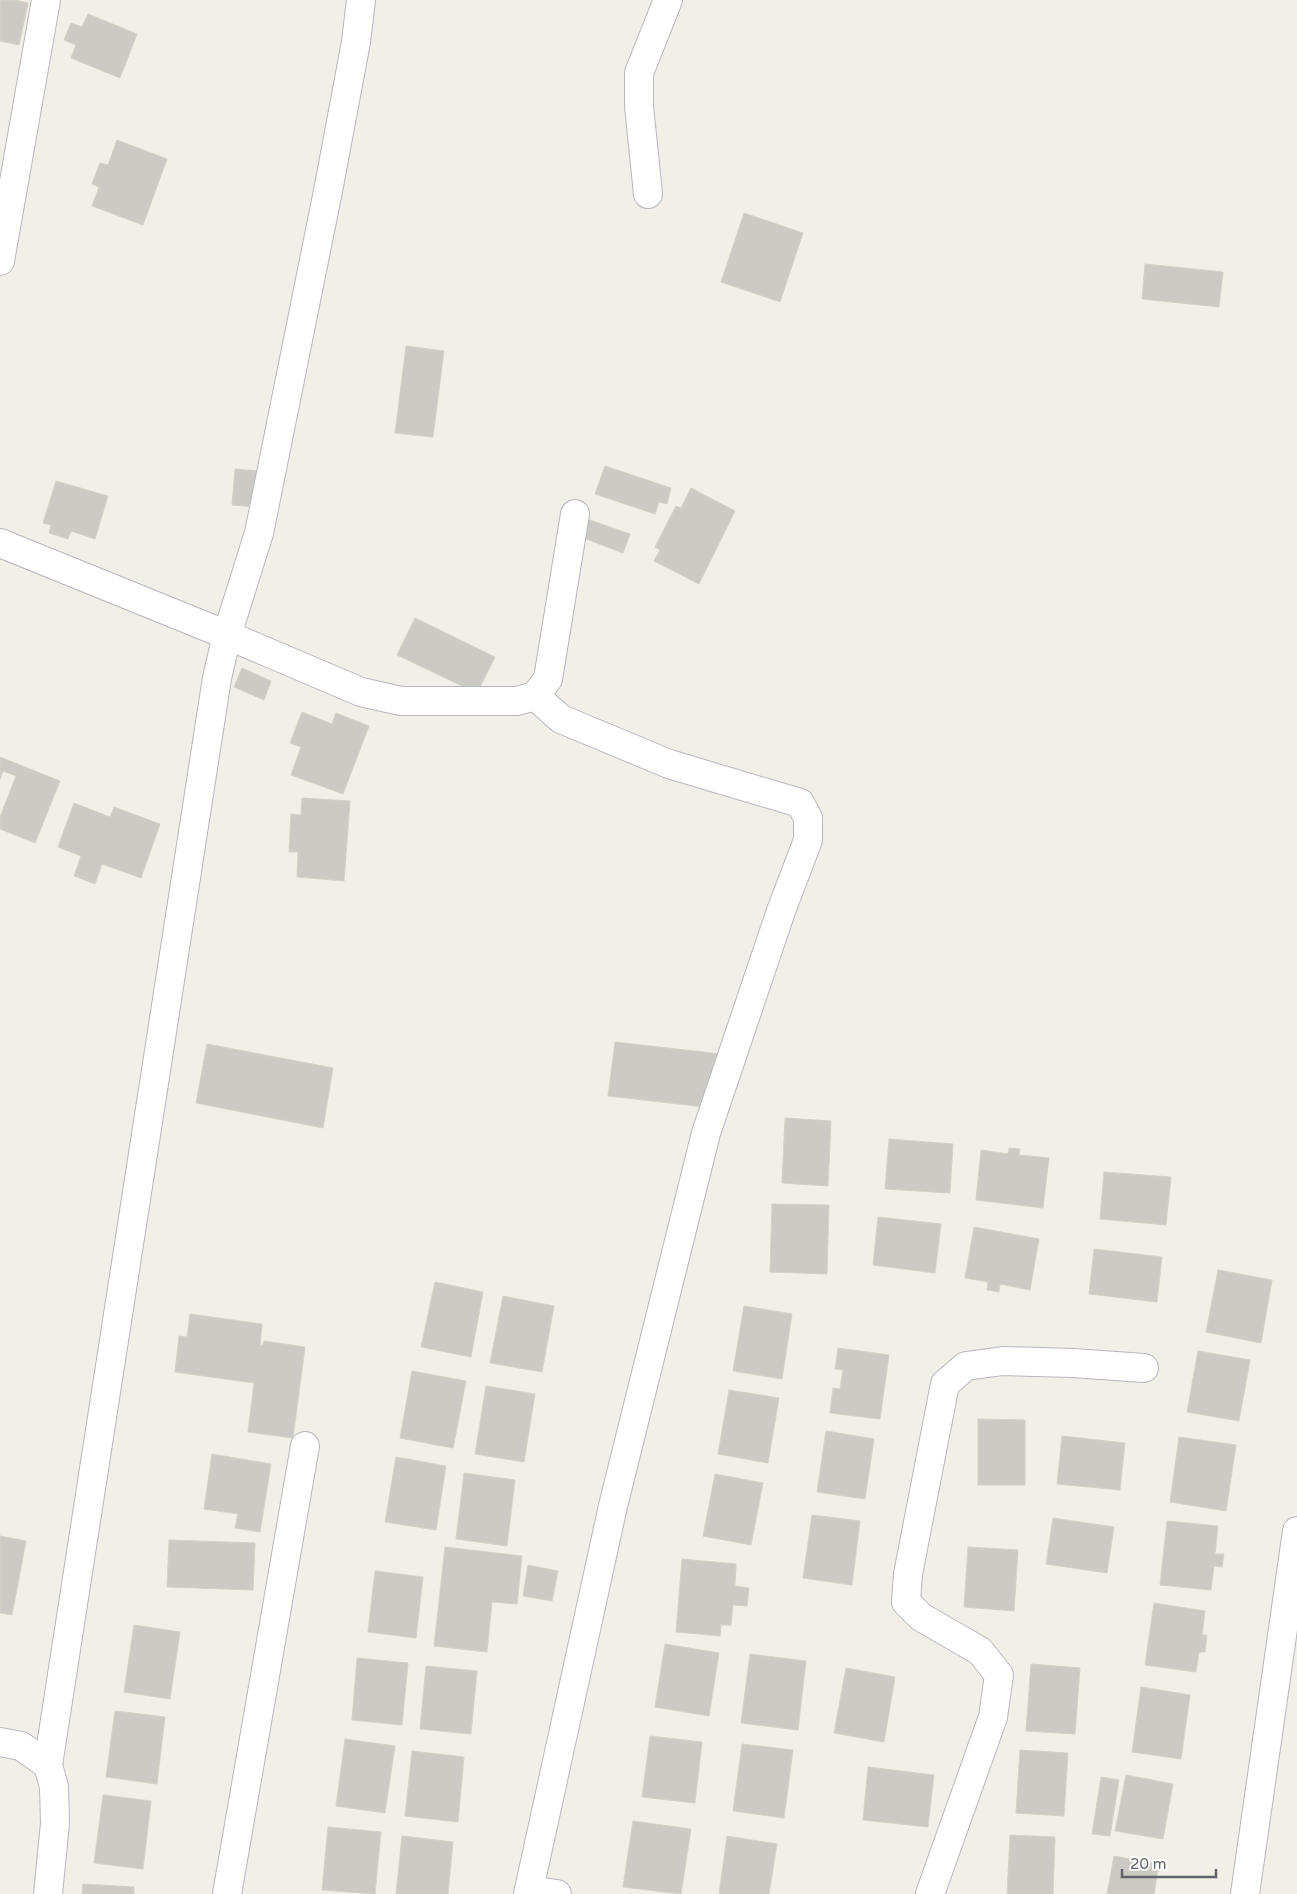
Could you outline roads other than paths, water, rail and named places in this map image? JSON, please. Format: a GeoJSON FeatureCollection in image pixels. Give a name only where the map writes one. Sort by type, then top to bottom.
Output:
{"type":"FeatureCollection","features":[{"type":"Feature","properties":{"kind":"street"},"geometry":{"type":"LineString","coordinates":[[0,261],[46,0]]}},
{"type":"Feature","properties":{"kind":"street"},"geometry":{"type":"LineString","coordinates":[[48,1894],[56,1823],[54,1787],[48,1765],[217,678],[227,635],[259,533],[328,191],[356,42],[361,0]]}},
{"type":"Feature","properties":{"kind":"street"},"geometry":{"type":"LineString","coordinates":[[648,194],[639,106],[639,73],[668,0]]}},
{"type":"Feature","properties":{"kind":"street"},"geometry":{"type":"LineString","coordinates":[[0,543],[227,635],[361,692],[402,701],[517,701],[534,696],[548,678],[575,514]]}},
{"type":"Feature","properties":{"kind":"street"},"geometry":{"type":"LineString","coordinates":[[534,696],[561,719],[669,764],[800,803],[808,818],[808,840],[780,911],[706,1133],[613,1506],[528,1892],[557,1894]]}},
{"type":"Feature","properties":{"kind":"street"},"geometry":{"type":"LineString","coordinates":[[930,1894],[993,1717],[999,1675],[980,1652],[921,1617],[906,1602],[908,1574],[945,1384],[966,1366],[1002,1361],[1144,1368]]}},
{"type":"Feature","properties":{"kind":"street"},"geometry":{"type":"LineString","coordinates":[[227,1894],[305,1446]]}},
{"type":"Feature","properties":{"kind":"street"},"geometry":{"type":"LineString","coordinates":[[1245,1894],[1297,1531]]}},
{"type":"Feature","properties":{"kind":"street"},"geometry":{"type":"LineString","coordinates":[[0,1742],[21,1746],[48,1765]]}}]}
